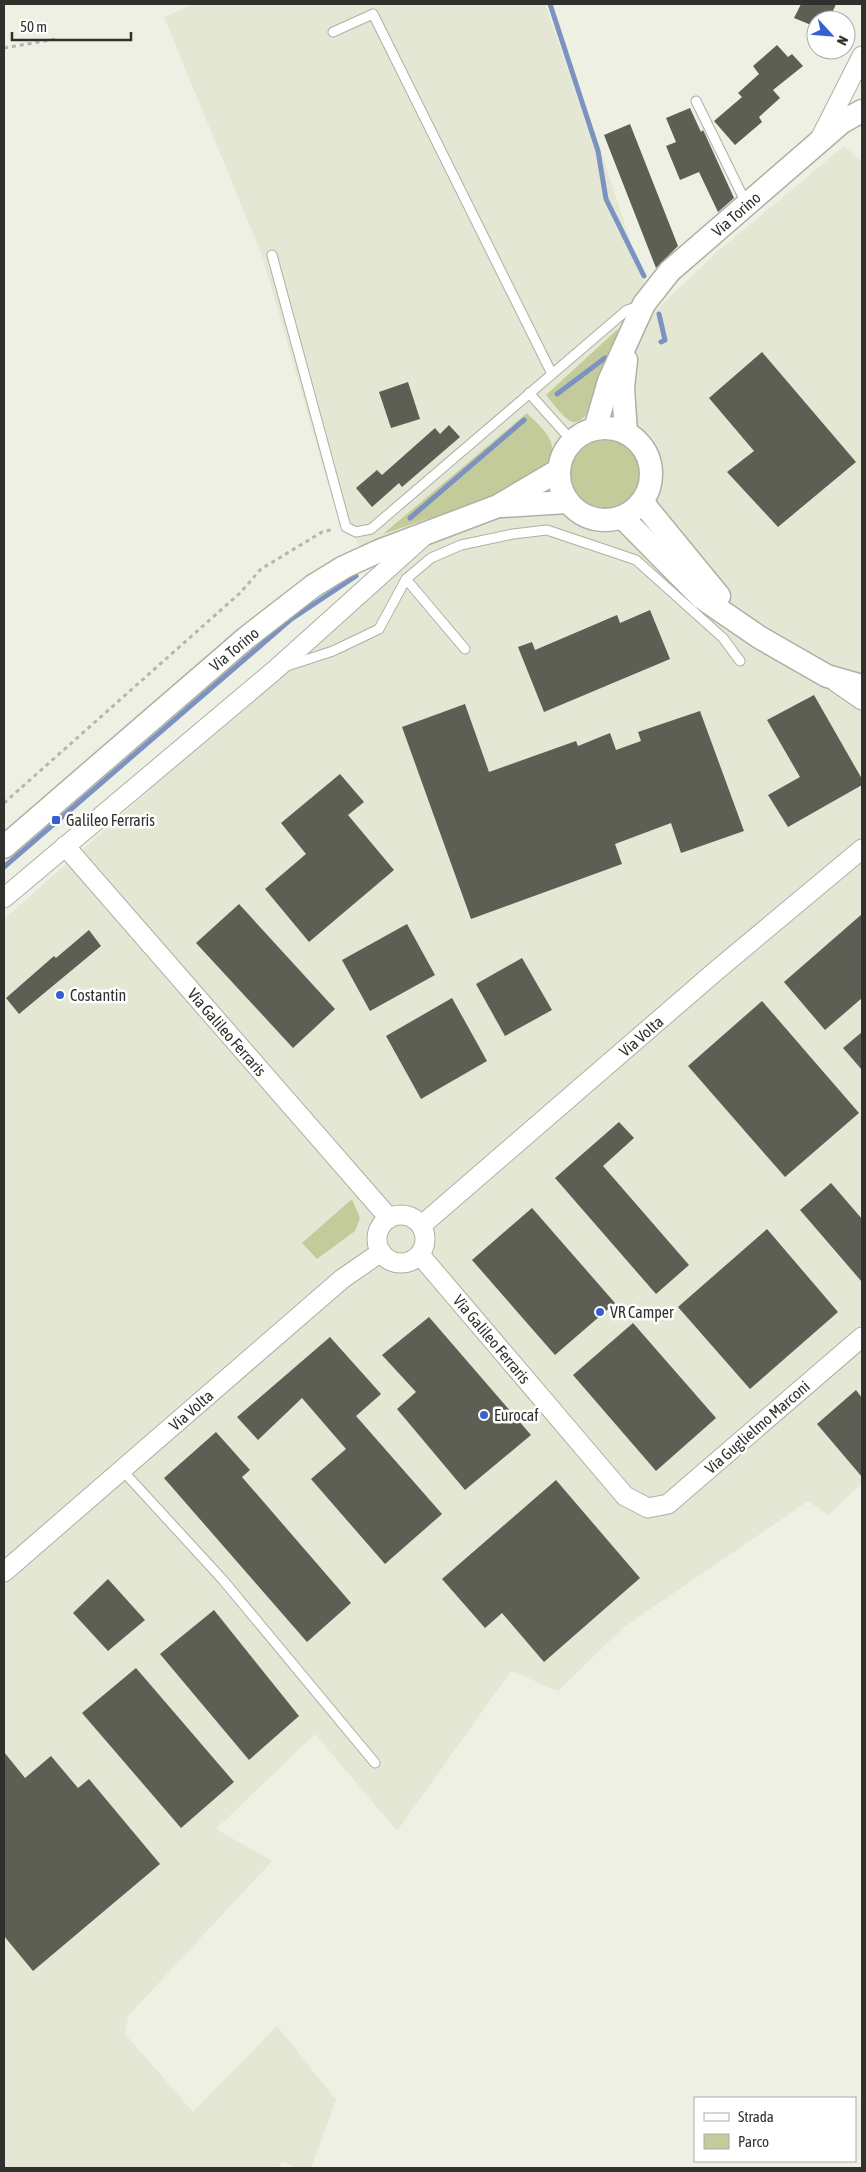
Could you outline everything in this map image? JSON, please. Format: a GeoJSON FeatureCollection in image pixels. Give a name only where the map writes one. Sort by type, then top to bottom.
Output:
{"type":"FeatureCollection","features":[{"type":"Feature","properties":{"kind":"street"},"geometry":{"type":"LineString","coordinates":[[819,142],[862,56]]}},
{"type":"Feature","properties":{"kind":"street","name":"Via Torino"},"geometry":{"type":"LineString","coordinates":[[596,429],[609,382],[644,304],[670,271],[842,122],[862,111]]}},
{"type":"Feature","properties":{"kind":"street","name":"Via Torino"},"geometry":{"type":"LineString","coordinates":[[626,433],[623,388],[626,355],[631,335]]}},
{"type":"Feature","properties":{"kind":"street"},"geometry":{"type":"LineString","coordinates":[[611,428],[626,433],[643,448],[648,458],[651,481],[642,502],[633,511],[622,517],[607,521],[592,519],[578,512],[567,502],[562,492],[559,470],[561,459],[572,441],[596,429],[611,428]]}},
{"type":"Feature","properties":{"kind":"street","name":"Via Torino"},"geometry":{"type":"LineString","coordinates":[[4,847],[246,638],[313,586],[344,567],[430,531],[498,506],[559,470]]}},
{"type":"Feature","properties":{"kind":"street","name":"Via Torino"},"geometry":{"type":"LineString","coordinates":[[498,506],[567,502]]}},
{"type":"Feature","properties":{"kind":"street"},"geometry":{"type":"LineString","coordinates":[[642,502],[738,621]]}},
{"type":"Feature","properties":{"kind":"street"},"geometry":{"type":"LineString","coordinates":[[622,517],[702,598],[862,700]]}},
{"type":"Feature","properties":{"kind":"street"},"geometry":{"type":"LineString","coordinates":[[4,898],[275,670],[430,531]]}},
{"type":"Feature","properties":{"kind":"street"},"geometry":{"type":"LineString","coordinates":[[827,676],[862,686]]}},
{"type":"Feature","properties":{"kind":"street","name":"Via Galileo Ferraris"},"geometry":{"type":"LineString","coordinates":[[65,846],[389,1218]]}},
{"type":"Feature","properties":{"kind":"street","name":"Via Volta"},"geometry":{"type":"LineString","coordinates":[[422,1225],[717,970],[862,849]]}},
{"type":"Feature","properties":{"kind":"street"},"geometry":{"type":"LineString","coordinates":[[399,1214],[406,1215],[413,1217],[422,1225],[426,1236],[426,1244],[420,1255],[412,1262],[396,1263],[389,1260],[381,1252],[377,1241],[378,1234],[380,1226],[389,1218],[399,1214]]}},
{"type":"Feature","properties":{"kind":"street","name":"Via Volta"},"geometry":{"type":"LineString","coordinates":[[4,1572],[342,1279],[381,1252]]}},
{"type":"Feature","properties":{"kind":"street","name":"Via Galileo Ferraris"},"geometry":{"type":"LineString","coordinates":[[420,1255],[625,1496],[648,1508]]}},
{"type":"Feature","properties":{"kind":"street","name":"Via Guglielmo Marconi"},"geometry":{"type":"LineString","coordinates":[[648,1508],[668,1504],[862,1337]]}},
{"type":"Feature","properties":{"kind":"lane"},"geometry":{"type":"LineString","coordinates":[[333,32],[373,14],[552,374]]}},
{"type":"Feature","properties":{"kind":"lane"},"geometry":{"type":"LineString","coordinates":[[696,101],[747,205]]}},
{"type":"Feature","properties":{"kind":"lane"},"geometry":{"type":"LineString","coordinates":[[272,256],[346,527],[356,532],[371,529],[627,310],[644,304]]}},
{"type":"Feature","properties":{"kind":"lane"},"geometry":{"type":"LineString","coordinates":[[530,393],[572,441]]}},
{"type":"Feature","properties":{"kind":"lane"},"geometry":{"type":"LineString","coordinates":[[275,670],[333,651],[379,629],[406,579],[431,558],[461,545],[512,534],[547,530],[636,560],[723,638],[740,662]]}},
{"type":"Feature","properties":{"kind":"lane"},"geometry":{"type":"LineString","coordinates":[[406,579],[465,649]]}},
{"type":"Feature","properties":{"kind":"lane"},"geometry":{"type":"LineString","coordinates":[[122,1470],[223,1580],[375,1763]]}},
{"type":"Feature","properties":{"kind":"path"},"geometry":{"type":"LineString","coordinates":[[4,48],[56,39]]}},
{"type":"Feature","properties":{"kind":"path"},"geometry":{"type":"LineString","coordinates":[[4,803],[240,593],[261,569],[322,532],[346,527]]}},
{"type":"Feature","properties":{"kind":"shaded area"},"geometry":{"type":"Polygon","coordinates":[[[194,4],[545,4],[589,132],[595,132],[644,284],[656,310],[717,252],[844,146],[862,162],[862,1483],[829,1515],[808,1501],[624,1627],[558,1691],[511,1671],[397,1831],[315,1734],[216,1829],[272,1861],[128,2016],[125,2034],[193,2112],[277,2026],[336,2100],[311,2168],[296,2168],[282,2161],[278,2168],[4,2168],[4,919],[379,587],[326,478],[262,255],[164,17],[194,4]]]}},
{"type":"Feature","properties":{"kind":"green space"},"geometry":{"type":"Polygon","coordinates":[[[619,328],[594,401],[587,414],[579,421],[570,421],[546,395],[619,328]]]}},
{"type":"Feature","properties":{"kind":"green space"},"geometry":{"type":"Polygon","coordinates":[[[527,413],[549,437],[552,451],[545,467],[493,497],[383,534],[527,413]]]}},
{"type":"Feature","properties":{"kind":"green space"},"geometry":{"type":"Polygon","coordinates":[[[607,440],[628,446],[638,456],[644,477],[638,498],[628,508],[607,514],[586,508],[576,498],[570,477],[576,456],[586,446],[607,440]]]}},
{"type":"Feature","properties":{"kind":"green space"},"geometry":{"type":"Polygon","coordinates":[[[352,1199],[360,1218],[355,1231],[317,1259],[302,1243],[352,1199]]]}},
{"type":"Feature","properties":{"kind":"building"},"geometry":{"type":"Polygon","coordinates":[[[801,4],[836,4],[833,10],[806,10],[806,23],[794,18],[801,4]]]}},
{"type":"Feature","properties":{"kind":"building"},"geometry":{"type":"Polygon","coordinates":[[[777,45],[788,57],[792,54],[803,66],[773,90],[780,98],[759,117],[762,122],[735,145],[714,121],[742,97],[738,93],[759,74],[753,66],[777,45]]]}},
{"type":"Feature","properties":{"kind":"building"},"geometry":{"type":"Polygon","coordinates":[[[690,108],[701,132],[703,130],[705,134],[734,198],[718,212],[699,172],[680,180],[666,146],[676,142],[666,118],[690,108]]]}},
{"type":"Feature","properties":{"kind":"building"},"geometry":{"type":"Polygon","coordinates":[[[630,124],[678,246],[656,268],[604,135],[630,124]]]}},
{"type":"Feature","properties":{"kind":"building"},"geometry":{"type":"Polygon","coordinates":[[[762,352],[856,462],[778,527],[727,472],[754,451],[709,398],[762,352]]]}},
{"type":"Feature","properties":{"kind":"building"},"geometry":{"type":"Polygon","coordinates":[[[408,382],[420,419],[391,428],[379,392],[408,382]]]}},
{"type":"Feature","properties":{"kind":"building"},"geometry":{"type":"Polygon","coordinates":[[[449,425],[460,437],[402,487],[399,483],[372,507],[356,488],[377,470],[382,475],[435,428],[440,434],[449,425]]]}},
{"type":"Feature","properties":{"kind":"building"},"geometry":{"type":"Polygon","coordinates":[[[650,610],[670,659],[544,712],[518,647],[532,642],[535,650],[617,615],[620,623],[650,610]]]}},
{"type":"Feature","properties":{"kind":"building"},"geometry":{"type":"Polygon","coordinates":[[[814,695],[862,779],[862,785],[788,827],[768,795],[800,777],[767,720],[814,695]]]}},
{"type":"Feature","properties":{"kind":"building"},"geometry":{"type":"Polygon","coordinates":[[[465,704],[489,772],[576,741],[578,746],[610,733],[616,750],[641,741],[638,732],[700,711],[744,831],[681,853],[671,823],[615,844],[622,864],[471,919],[402,727],[465,704]]]}},
{"type":"Feature","properties":{"kind":"building"},"geometry":{"type":"Polygon","coordinates":[[[340,774],[364,802],[348,815],[394,870],[309,942],[265,889],[306,854],[281,823],[340,774]]]}},
{"type":"Feature","properties":{"kind":"building"},"geometry":{"type":"Polygon","coordinates":[[[239,904],[335,1009],[293,1048],[196,943],[239,904]]]}},
{"type":"Feature","properties":{"kind":"building"},"geometry":{"type":"Polygon","coordinates":[[[862,914],[862,998],[825,1030],[784,982],[862,914]]]}},
{"type":"Feature","properties":{"kind":"building"},"geometry":{"type":"Polygon","coordinates":[[[407,924],[435,975],[370,1011],[342,960],[407,924]]]}},
{"type":"Feature","properties":{"kind":"building"},"geometry":{"type":"Polygon","coordinates":[[[89,930],[101,946],[19,1014],[6,998],[54,956],[56,958],[89,930]]]}},
{"type":"Feature","properties":{"kind":"building"},"geometry":{"type":"Polygon","coordinates":[[[522,958],[552,1010],[505,1036],[476,984],[522,958]]]}},
{"type":"Feature","properties":{"kind":"building"},"geometry":{"type":"Polygon","coordinates":[[[452,998],[487,1061],[421,1099],[386,1036],[452,998]]]}},
{"type":"Feature","properties":{"kind":"building"},"geometry":{"type":"Polygon","coordinates":[[[762,1001],[859,1113],[785,1177],[688,1066],[762,1001]]]}},
{"type":"Feature","properties":{"kind":"building"},"geometry":{"type":"Polygon","coordinates":[[[862,1032],[862,1070],[843,1048],[862,1032]]]}},
{"type":"Feature","properties":{"kind":"building"},"geometry":{"type":"Polygon","coordinates":[[[619,1122],[634,1138],[603,1166],[689,1265],[656,1294],[555,1178],[619,1122]]]}},
{"type":"Feature","properties":{"kind":"building"},"geometry":{"type":"Polygon","coordinates":[[[831,1183],[862,1219],[862,1282],[800,1210],[831,1183]]]}},
{"type":"Feature","properties":{"kind":"building"},"geometry":{"type":"Polygon","coordinates":[[[532,1208],[615,1303],[555,1355],[472,1260],[532,1208]]]}},
{"type":"Feature","properties":{"kind":"building"},"geometry":{"type":"Polygon","coordinates":[[[767,1229],[838,1312],[750,1389],[678,1307],[767,1229]]]}},
{"type":"Feature","properties":{"kind":"building"},"geometry":{"type":"Polygon","coordinates":[[[429,1317],[531,1435],[465,1490],[397,1409],[416,1392],[382,1355],[429,1317]]]}},
{"type":"Feature","properties":{"kind":"building"},"geometry":{"type":"Polygon","coordinates":[[[633,1323],[716,1418],[656,1471],[573,1375],[633,1323]]]}},
{"type":"Feature","properties":{"kind":"building"},"geometry":{"type":"Polygon","coordinates":[[[330,1337],[381,1394],[356,1416],[442,1514],[385,1564],[311,1479],[346,1449],[302,1398],[258,1440],[237,1417],[330,1337]]]}},
{"type":"Feature","properties":{"kind":"building"},"geometry":{"type":"Polygon","coordinates":[[[856,1390],[862,1398],[862,1477],[817,1424],[856,1390]]]}},
{"type":"Feature","properties":{"kind":"building"},"geometry":{"type":"Polygon","coordinates":[[[216,1432],[250,1470],[242,1477],[351,1603],[307,1642],[164,1478],[216,1432]]]}},
{"type":"Feature","properties":{"kind":"building"},"geometry":{"type":"Polygon","coordinates":[[[556,1480],[640,1578],[544,1662],[502,1613],[485,1628],[442,1579],[556,1480]]]}},
{"type":"Feature","properties":{"kind":"building"},"geometry":{"type":"Polygon","coordinates":[[[108,1579],[145,1620],[108,1651],[73,1613],[108,1579]]]}},
{"type":"Feature","properties":{"kind":"building"},"geometry":{"type":"Polygon","coordinates":[[[214,1610],[299,1716],[249,1760],[160,1654],[214,1610]]]}},
{"type":"Feature","properties":{"kind":"building"},"geometry":{"type":"Polygon","coordinates":[[[136,1668],[234,1782],[181,1828],[82,1713],[136,1668]]]}},
{"type":"Feature","properties":{"kind":"building"},"geometry":{"type":"Polygon","coordinates":[[[4,1752],[25,1778],[51,1756],[78,1788],[89,1779],[160,1864],[33,1971],[4,1936],[4,1752]]]}},
{"type":"Feature","properties":{"kind":"waterway"},"geometry":{"type":"LineString","coordinates":[[550,4],[598,151],[606,199],[644,276]]}},
{"type":"Feature","properties":{"kind":"waterway"},"geometry":{"type":"LineString","coordinates":[[659,314],[665,340],[661,342]]}},
{"type":"Feature","properties":{"kind":"waterway"},"geometry":{"type":"LineString","coordinates":[[557,394],[605,358]]}},
{"type":"Feature","properties":{"kind":"waterway"},"geometry":{"type":"LineString","coordinates":[[410,518],[524,420]]}},
{"type":"Feature","properties":{"kind":"waterway"},"geometry":{"type":"LineString","coordinates":[[4,867],[290,620],[356,576]]}},
{"type":"Feature","properties":{"kind":"place","name":"Galileo Ferraris"},"geometry":{"type":"Point","coordinates":[56,820]}},
{"type":"Feature","properties":{"kind":"place","name":"Costantin"},"geometry":{"type":"Point","coordinates":[60,995]}},
{"type":"Feature","properties":{"kind":"place","name":"VR Camper"},"geometry":{"type":"Point","coordinates":[600,1312]}},
{"type":"Feature","properties":{"kind":"place","name":"Eurocaf"},"geometry":{"type":"Point","coordinates":[484,1415]}}]}
